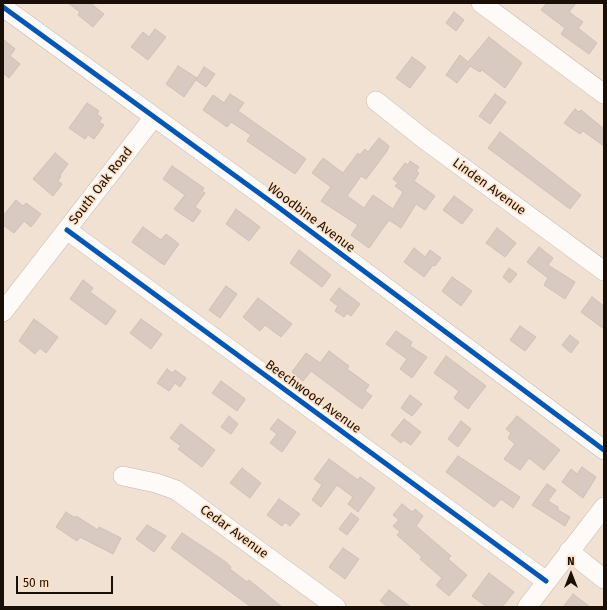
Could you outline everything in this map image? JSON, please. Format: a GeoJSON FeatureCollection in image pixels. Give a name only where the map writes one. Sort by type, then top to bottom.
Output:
{"type":"FeatureCollection","features":[{"type":"Feature","properties":{"kind":"street"},"geometry":{"type":"LineString","coordinates":[[481,3],[604,94]]}},
{"type":"Feature","properties":{"kind":"street","name":"Woodbine Avenue"},"geometry":{"type":"LineString","coordinates":[[3,7],[274,204],[604,450]]}},
{"type":"Feature","properties":{"kind":"street","name":"Linden Avenue"},"geometry":{"type":"LineString","coordinates":[[376,101],[424,139],[604,271]]}},
{"type":"Feature","properties":{"kind":"street","name":"South Oak Road"},"geometry":{"type":"LineString","coordinates":[[3,312],[154,117]]}},
{"type":"Feature","properties":{"kind":"street","name":"Beechwood Avenue"},"geometry":{"type":"LineString","coordinates":[[67,230],[546,581]]}},
{"type":"Feature","properties":{"kind":"street","name":"Cedar Avenue"},"geometry":{"type":"LineString","coordinates":[[123,476],[156,483],[176,490],[336,607]]}},
{"type":"Feature","properties":{"kind":"street"},"geometry":{"type":"LineString","coordinates":[[527,607],[604,507]]}},
{"type":"Feature","properties":{"kind":"street"},"geometry":{"type":"LineString","coordinates":[[570,551],[604,578]]}},
{"type":"Feature","properties":{"kind":"building"},"geometry":{"type":"Polygon","coordinates":[[[68,3],[90,3],[104,14],[93,27],[78,15],[80,12],[68,3]]]}},
{"type":"Feature","properties":{"kind":"building"},"geometry":{"type":"Polygon","coordinates":[[[547,3],[576,3],[569,12],[583,22],[578,28],[597,43],[589,54],[561,34],[565,28],[541,10],[547,3]]]}},
{"type":"Feature","properties":{"kind":"building"},"geometry":{"type":"Polygon","coordinates":[[[454,12],[464,20],[456,31],[446,23],[454,12]]]}},
{"type":"Feature","properties":{"kind":"building"},"geometry":{"type":"Polygon","coordinates":[[[155,29],[166,37],[148,60],[131,47],[143,32],[149,37],[155,29]]]}},
{"type":"Feature","properties":{"kind":"building"},"geometry":{"type":"Polygon","coordinates":[[[489,37],[522,63],[505,88],[482,70],[480,72],[470,66],[457,83],[446,75],[460,55],[468,62],[489,37]]]}},
{"type":"Feature","properties":{"kind":"building"},"geometry":{"type":"Polygon","coordinates":[[[3,39],[15,49],[10,56],[20,64],[9,78],[3,73],[3,39]]]}},
{"type":"Feature","properties":{"kind":"building"},"geometry":{"type":"Polygon","coordinates":[[[412,57],[426,67],[410,88],[396,78],[412,57]]]}},
{"type":"Feature","properties":{"kind":"building"},"geometry":{"type":"Polygon","coordinates":[[[178,66],[197,78],[184,97],[166,84],[178,66]]]}},
{"type":"Feature","properties":{"kind":"building"},"geometry":{"type":"Polygon","coordinates":[[[204,67],[215,74],[206,87],[196,80],[204,67]]]}},
{"type":"Feature","properties":{"kind":"building"},"geometry":{"type":"Polygon","coordinates":[[[230,94],[244,103],[238,111],[306,159],[295,174],[247,141],[251,135],[231,122],[227,127],[203,110],[213,95],[224,103],[230,94]]]}},
{"type":"Feature","properties":{"kind":"building"},"geometry":{"type":"Polygon","coordinates":[[[495,94],[506,102],[490,124],[479,116],[495,94]]]}},
{"type":"Feature","properties":{"kind":"building"},"geometry":{"type":"Polygon","coordinates":[[[87,103],[99,111],[97,114],[102,118],[99,122],[104,125],[94,139],[88,135],[85,139],[69,128],[87,103]]]}},
{"type":"Feature","properties":{"kind":"building"},"geometry":{"type":"Polygon","coordinates":[[[575,109],[579,112],[581,110],[604,129],[604,146],[583,131],[580,134],[564,123],[575,109]]]}},
{"type":"Feature","properties":{"kind":"building"},"geometry":{"type":"Polygon","coordinates":[[[500,132],[581,195],[570,209],[488,148],[500,132]]]}},
{"type":"Feature","properties":{"kind":"building"},"geometry":{"type":"Polygon","coordinates":[[[379,138],[389,146],[387,151],[366,179],[361,176],[347,196],[364,208],[373,195],[393,209],[403,192],[395,186],[398,183],[393,179],[405,163],[408,165],[410,161],[419,167],[416,171],[419,173],[414,181],[435,196],[425,210],[416,204],[401,228],[389,220],[369,248],[351,235],[358,225],[321,201],[331,187],[312,173],[323,158],[343,173],[358,153],[360,155],[365,149],[368,152],[379,138]]]}},
{"type":"Feature","properties":{"kind":"building"},"geometry":{"type":"Polygon","coordinates":[[[55,153],[68,164],[60,175],[61,176],[58,181],[62,184],[53,196],[33,179],[55,153]]]}},
{"type":"Feature","properties":{"kind":"building"},"geometry":{"type":"Polygon","coordinates":[[[172,166],[204,188],[202,191],[205,193],[195,207],[201,211],[193,222],[174,209],[185,195],[163,179],[172,166]]]}},
{"type":"Feature","properties":{"kind":"building"},"geometry":{"type":"Polygon","coordinates":[[[454,196],[473,210],[462,224],[443,210],[454,196]]]}},
{"type":"Feature","properties":{"kind":"building"},"geometry":{"type":"Polygon","coordinates":[[[16,200],[23,206],[26,203],[41,214],[31,227],[24,221],[14,233],[3,225],[3,216],[16,200]]]}},
{"type":"Feature","properties":{"kind":"building"},"geometry":{"type":"Polygon","coordinates":[[[236,209],[260,227],[249,241],[226,224],[236,209]]]}},
{"type":"Feature","properties":{"kind":"building"},"geometry":{"type":"Polygon","coordinates":[[[143,227],[161,240],[166,234],[179,244],[164,265],[132,242],[143,227]]]}},
{"type":"Feature","properties":{"kind":"building"},"geometry":{"type":"Polygon","coordinates":[[[497,228],[516,243],[505,257],[486,243],[497,228]]]}},
{"type":"Feature","properties":{"kind":"building"},"geometry":{"type":"Polygon","coordinates":[[[539,247],[553,258],[548,265],[575,282],[565,299],[544,285],[548,278],[527,262],[539,247]]]}},
{"type":"Feature","properties":{"kind":"building"},"geometry":{"type":"Polygon","coordinates":[[[414,248],[425,257],[430,250],[441,258],[435,266],[433,265],[424,277],[404,262],[414,248]]]}},
{"type":"Feature","properties":{"kind":"building"},"geometry":{"type":"Polygon","coordinates":[[[299,250],[331,275],[322,287],[290,263],[299,250]]]}},
{"type":"Feature","properties":{"kind":"building"},"geometry":{"type":"Polygon","coordinates":[[[509,268],[517,274],[510,283],[503,277],[509,268]]]}},
{"type":"Feature","properties":{"kind":"building"},"geometry":{"type":"Polygon","coordinates":[[[452,277],[472,291],[461,306],[442,291],[452,277]]]}},
{"type":"Feature","properties":{"kind":"building"},"geometry":{"type":"Polygon","coordinates":[[[83,280],[93,288],[90,292],[116,311],[106,325],[70,299],[83,280]]]}},
{"type":"Feature","properties":{"kind":"building"},"geometry":{"type":"Polygon","coordinates":[[[226,286],[237,294],[220,318],[209,310],[226,286]]]}},
{"type":"Feature","properties":{"kind":"building"},"geometry":{"type":"Polygon","coordinates":[[[339,288],[360,304],[351,316],[347,313],[344,317],[335,311],[338,306],[330,300],[339,288]]]}},
{"type":"Feature","properties":{"kind":"building"},"geometry":{"type":"Polygon","coordinates":[[[592,297],[604,306],[604,329],[581,312],[592,297]]]}},
{"type":"Feature","properties":{"kind":"building"},"geometry":{"type":"Polygon","coordinates":[[[258,298],[292,324],[281,337],[265,325],[260,331],[243,317],[258,298]]]}},
{"type":"Feature","properties":{"kind":"building"},"geometry":{"type":"Polygon","coordinates":[[[34,319],[58,337],[46,353],[40,348],[35,354],[19,341],[34,319]]]}},
{"type":"Feature","properties":{"kind":"building"},"geometry":{"type":"Polygon","coordinates":[[[141,319],[162,334],[151,349],[130,333],[141,319]]]}},
{"type":"Feature","properties":{"kind":"building"},"geometry":{"type":"Polygon","coordinates":[[[520,326],[536,337],[525,351],[510,340],[520,326]]]}},
{"type":"Feature","properties":{"kind":"building"},"geometry":{"type":"Polygon","coordinates":[[[396,331],[412,342],[410,346],[427,357],[412,378],[400,369],[407,359],[386,344],[396,331]]]}},
{"type":"Feature","properties":{"kind":"building"},"geometry":{"type":"Polygon","coordinates":[[[570,335],[579,342],[571,353],[562,345],[570,335]]]}},
{"type":"Feature","properties":{"kind":"building"},"geometry":{"type":"Polygon","coordinates":[[[329,351],[349,366],[347,369],[369,385],[365,391],[372,396],[362,409],[311,371],[303,381],[292,372],[306,353],[320,363],[329,351]]]}},
{"type":"Feature","properties":{"kind":"building"},"geometry":{"type":"Polygon","coordinates":[[[446,356],[486,386],[468,409],[454,398],[459,391],[434,373],[446,356]]]}},
{"type":"Feature","properties":{"kind":"building"},"geometry":{"type":"Polygon","coordinates":[[[167,369],[172,373],[175,370],[186,378],[180,387],[175,383],[169,391],[157,383],[167,369]]]}},
{"type":"Feature","properties":{"kind":"building"},"geometry":{"type":"Polygon","coordinates":[[[221,381],[244,398],[245,400],[237,411],[212,393],[221,381]]]}},
{"type":"Feature","properties":{"kind":"building"},"geometry":{"type":"Polygon","coordinates":[[[410,395],[422,404],[412,416],[401,408],[410,395]]]}},
{"type":"Feature","properties":{"kind":"building"},"geometry":{"type":"Polygon","coordinates":[[[229,416],[238,424],[231,434],[221,427],[229,416]]]}},
{"type":"Feature","properties":{"kind":"building"},"geometry":{"type":"Polygon","coordinates":[[[517,416],[560,450],[544,470],[529,458],[520,470],[504,459],[515,444],[508,438],[511,433],[506,429],[517,416]]]}},
{"type":"Feature","properties":{"kind":"building"},"geometry":{"type":"Polygon","coordinates":[[[278,419],[296,432],[282,452],[270,443],[277,434],[270,429],[278,419]]]}},
{"type":"Feature","properties":{"kind":"building"},"geometry":{"type":"Polygon","coordinates":[[[404,419],[421,432],[411,445],[403,440],[401,443],[391,435],[404,419]]]}},
{"type":"Feature","properties":{"kind":"building"},"geometry":{"type":"Polygon","coordinates":[[[461,421],[471,429],[458,447],[448,439],[461,421]]]}},
{"type":"Feature","properties":{"kind":"building"},"geometry":{"type":"Polygon","coordinates":[[[181,424],[215,450],[202,467],[178,449],[181,446],[170,438],[181,424]]]}},
{"type":"Feature","properties":{"kind":"building"},"geometry":{"type":"Polygon","coordinates":[[[458,456],[520,497],[513,508],[501,499],[494,507],[446,472],[458,456]]]}},
{"type":"Feature","properties":{"kind":"building"},"geometry":{"type":"Polygon","coordinates":[[[329,459],[358,480],[360,477],[375,488],[358,512],[348,504],[353,497],[337,485],[321,507],[312,500],[322,485],[314,479],[329,459]]]}},
{"type":"Feature","properties":{"kind":"building"},"geometry":{"type":"Polygon","coordinates":[[[582,467],[596,477],[583,498],[562,482],[571,469],[577,474],[582,467]]]}},
{"type":"Feature","properties":{"kind":"building"},"geometry":{"type":"Polygon","coordinates":[[[242,468],[261,483],[250,498],[230,483],[242,468]]]}},
{"type":"Feature","properties":{"kind":"building"},"geometry":{"type":"Polygon","coordinates":[[[547,484],[556,490],[548,501],[558,507],[558,510],[570,517],[565,526],[532,505],[547,484]]]}},
{"type":"Feature","properties":{"kind":"building"},"geometry":{"type":"Polygon","coordinates":[[[279,499],[300,514],[290,526],[285,522],[282,526],[267,515],[279,499]]]}},
{"type":"Feature","properties":{"kind":"building"},"geometry":{"type":"Polygon","coordinates":[[[402,504],[412,512],[415,509],[423,516],[416,526],[451,556],[448,559],[467,575],[449,596],[436,585],[442,578],[420,559],[422,557],[397,535],[400,532],[393,526],[399,520],[393,515],[402,504]]]}},
{"type":"Feature","properties":{"kind":"building"},"geometry":{"type":"Polygon","coordinates":[[[66,512],[75,518],[76,516],[98,530],[99,527],[121,538],[113,554],[80,537],[77,541],[56,527],[66,512]]]}},
{"type":"Feature","properties":{"kind":"building"},"geometry":{"type":"Polygon","coordinates":[[[351,513],[359,519],[347,535],[339,529],[351,513]]]}},
{"type":"Feature","properties":{"kind":"building"},"geometry":{"type":"Polygon","coordinates":[[[147,525],[166,536],[154,552],[136,539],[147,525]]]}},
{"type":"Feature","properties":{"kind":"building"},"geometry":{"type":"Polygon","coordinates":[[[182,533],[226,562],[231,567],[230,569],[247,582],[249,580],[282,607],[251,607],[171,548],[182,533]]]}},
{"type":"Feature","properties":{"kind":"building"},"geometry":{"type":"Polygon","coordinates":[[[343,548],[359,559],[345,579],[329,567],[343,548]]]}},
{"type":"Feature","properties":{"kind":"building"},"geometry":{"type":"Polygon","coordinates":[[[489,573],[514,592],[502,607],[487,607],[472,596],[489,573]]]}},
{"type":"Feature","properties":{"kind":"building"},"geometry":{"type":"Polygon","coordinates":[[[389,590],[411,607],[388,607],[380,601],[389,590]]]}},
{"type":"Feature","properties":{"kind":"building"},"geometry":{"type":"Polygon","coordinates":[[[573,594],[590,607],[563,607],[573,594]]]}},
{"type":"Feature","properties":{"kind":"cycle path"},"geometry":{"type":"LineString","coordinates":[[3,7],[274,204],[604,450]]}},
{"type":"Feature","properties":{"kind":"cycle path"},"geometry":{"type":"LineString","coordinates":[[67,230],[546,581]]}}]}
